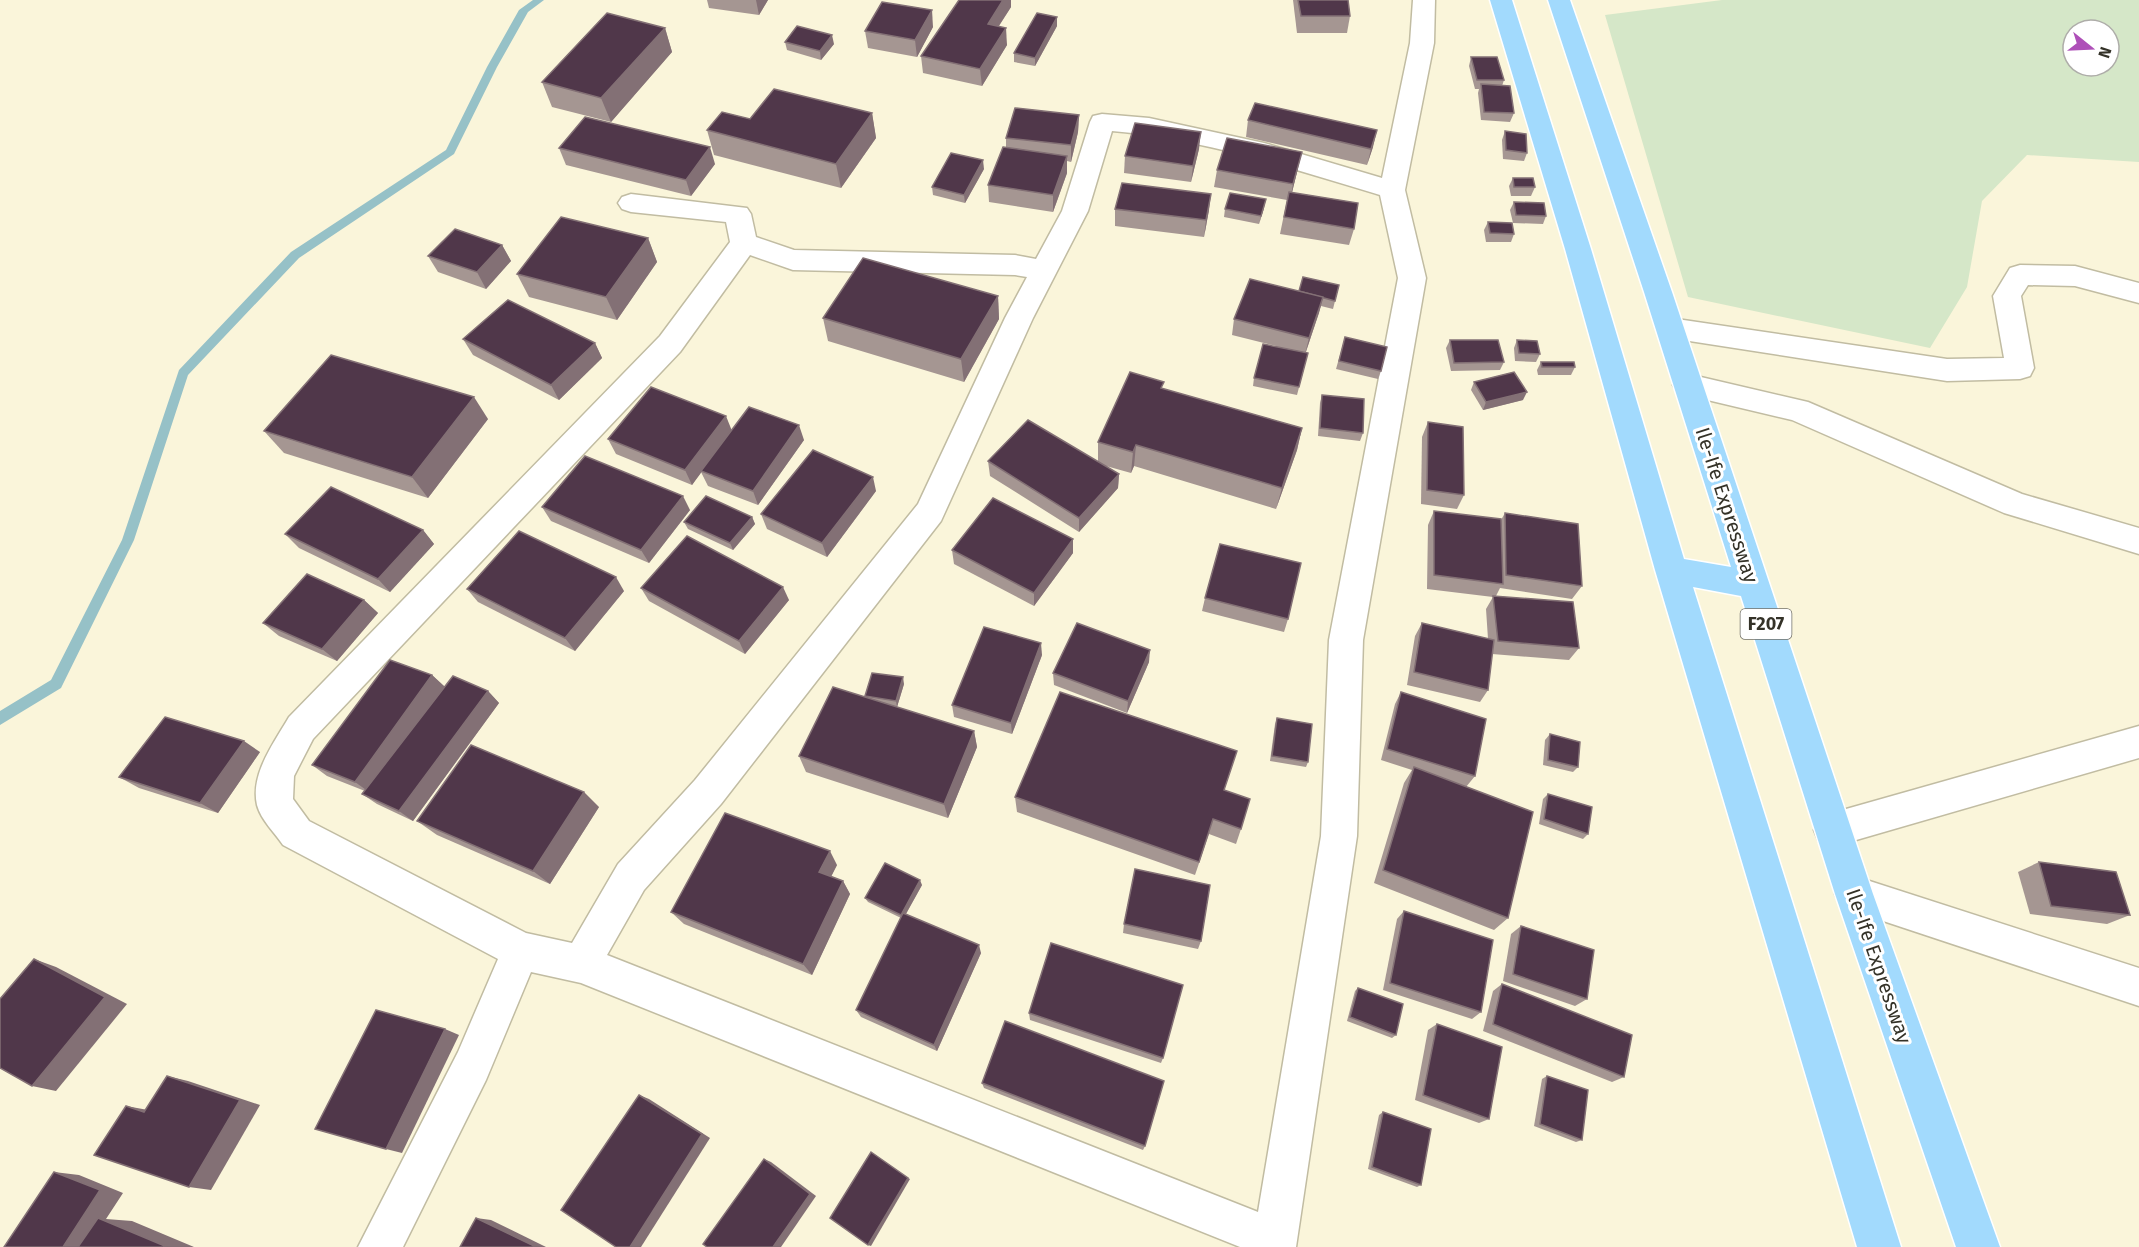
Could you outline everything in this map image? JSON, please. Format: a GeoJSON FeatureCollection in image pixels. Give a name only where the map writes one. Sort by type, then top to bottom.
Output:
{"type":"FeatureCollection","features":[{"type":"Feature","properties":{"kind":"main road"},"geometry":{"type":"LineString","coordinates":[[1502,0],[1578,249],[1671,570],[1880,1247]]}},
{"type":"Feature","properties":{"kind":"main road","name":"Ile-Ife Expressway"},"geometry":{"type":"LineString","coordinates":[[1559,0],[1670,328],[1832,830],[1978,1247]]}},
{"type":"Feature","properties":{"kind":"main road"},"geometry":{"type":"LineString","coordinates":[[1671,570],[1753,584]]}},
{"type":"Feature","properties":{"kind":"street"},"geometry":{"type":"LineString","coordinates":[[631,203],[738,214],[744,243],[670,344],[301,728],[276,774],[275,804],[296,833],[521,951],[581,964],[1275,1243],[1339,836],[1346,640],[1412,278],[1392,190],[1422,42],[1424,0]]}},
{"type":"Feature","properties":{"kind":"street"},"geometry":{"type":"LineString","coordinates":[[581,964],[631,877],[708,792],[930,512],[1019,318],[1075,211],[1102,122],[1149,126],[1264,151],[1392,190]]}},
{"type":"Feature","properties":{"kind":"street"},"geometry":{"type":"LineString","coordinates":[[744,243],[793,260],[1015,265],[1045,272]]}},
{"type":"Feature","properties":{"kind":"street"},"geometry":{"type":"LineString","coordinates":[[1670,328],[1947,370],[2020,368],[2007,296],[2020,275],[2075,276],[2139,293]]}},
{"type":"Feature","properties":{"kind":"street"},"geometry":{"type":"LineString","coordinates":[[1688,385],[1798,410],[2016,504],[2139,542]]}},
{"type":"Feature","properties":{"kind":"street"},"geometry":{"type":"LineString","coordinates":[[1832,830],[2139,742]]}},
{"type":"Feature","properties":{"kind":"street"},"geometry":{"type":"LineString","coordinates":[[1854,894],[2139,987]]}},
{"type":"Feature","properties":{"kind":"street"},"geometry":{"type":"LineString","coordinates":[[380,1247],[472,1066],[521,951]]}},
{"type":"Feature","properties":{"kind":"green space"},"geometry":{"type":"Polygon","coordinates":[[[1722,0],[2139,0],[2139,162],[2027,155],[1982,201],[1967,287],[1930,348],[1688,297],[1605,15],[1722,0]]]}},
{"type":"Feature","properties":{"kind":"building"},"geometry":{"type":"Polygon","coordinates":[[[959,0],[1003,0],[988,24],[1006,28],[980,69],[921,56],[959,0]]]}},
{"type":"Feature","properties":{"kind":"building"},"geometry":{"type":"Polygon","coordinates":[[[1298,0],[1348,0],[1350,16],[1301,16],[1298,0]]]}},
{"type":"Feature","properties":{"kind":"building"},"geometry":{"type":"Polygon","coordinates":[[[882,2],[932,10],[915,40],[865,31],[882,2]]]}},
{"type":"Feature","properties":{"kind":"building"},"geometry":{"type":"Polygon","coordinates":[[[607,13],[665,28],[601,98],[542,82],[607,13]]]}},
{"type":"Feature","properties":{"kind":"building"},"geometry":{"type":"Polygon","coordinates":[[[1037,13],[1057,17],[1035,58],[1014,53],[1037,13]]]}},
{"type":"Feature","properties":{"kind":"building"},"geometry":{"type":"Polygon","coordinates":[[[797,26],[832,35],[820,51],[785,42],[797,26]]]}},
{"type":"Feature","properties":{"kind":"building"},"geometry":{"type":"Polygon","coordinates":[[[1471,57],[1497,57],[1504,80],[1477,80],[1471,57]]]}},
{"type":"Feature","properties":{"kind":"building"},"geometry":{"type":"Polygon","coordinates":[[[1481,84],[1510,86],[1514,113],[1484,112],[1481,84]]]}},
{"type":"Feature","properties":{"kind":"building"},"geometry":{"type":"Polygon","coordinates":[[[774,89],[872,113],[836,164],[707,130],[722,112],[750,119],[774,89]]]}},
{"type":"Feature","properties":{"kind":"building"},"geometry":{"type":"Polygon","coordinates":[[[1255,103],[1377,130],[1371,149],[1248,120],[1255,103]]]}},
{"type":"Feature","properties":{"kind":"building"},"geometry":{"type":"Polygon","coordinates":[[[1015,108],[1079,115],[1071,145],[1006,138],[1015,108]]]}},
{"type":"Feature","properties":{"kind":"building"},"geometry":{"type":"Polygon","coordinates":[[[585,117],[710,147],[686,180],[559,148],[585,117]]]}},
{"type":"Feature","properties":{"kind":"building"},"geometry":{"type":"Polygon","coordinates":[[[1135,123],[1201,132],[1193,166],[1125,156],[1135,123]]]}},
{"type":"Feature","properties":{"kind":"building"},"geometry":{"type":"Polygon","coordinates":[[[1505,131],[1526,134],[1527,153],[1506,150],[1505,131]]]}},
{"type":"Feature","properties":{"kind":"building"},"geometry":{"type":"Polygon","coordinates":[[[1227,138],[1302,152],[1293,184],[1217,170],[1227,138]]]}},
{"type":"Feature","properties":{"kind":"building"},"geometry":{"type":"Polygon","coordinates":[[[1003,147],[1067,156],[1053,195],[988,185],[1003,147]]]}},
{"type":"Feature","properties":{"kind":"building"},"geometry":{"type":"Polygon","coordinates":[[[951,153],[983,160],[964,195],[932,187],[951,153]]]}},
{"type":"Feature","properties":{"kind":"building"},"geometry":{"type":"Polygon","coordinates":[[[1513,178],[1533,178],[1535,187],[1514,187],[1513,178]]]}},
{"type":"Feature","properties":{"kind":"building"},"geometry":{"type":"Polygon","coordinates":[[[1122,183],[1211,194],[1206,220],[1115,209],[1122,183]]]}},
{"type":"Feature","properties":{"kind":"building"},"geometry":{"type":"Polygon","coordinates":[[[1289,192],[1358,203],[1354,229],[1284,217],[1289,192]]]}},
{"type":"Feature","properties":{"kind":"building"},"geometry":{"type":"Polygon","coordinates":[[[1230,193],[1266,199],[1261,216],[1225,209],[1230,193]]]}},
{"type":"Feature","properties":{"kind":"building"},"geometry":{"type":"Polygon","coordinates":[[[1514,202],[1544,203],[1546,216],[1516,215],[1514,202]]]}},
{"type":"Feature","properties":{"kind":"building"},"geometry":{"type":"Polygon","coordinates":[[[561,217],[648,238],[606,297],[517,274],[561,217]]]}},
{"type":"Feature","properties":{"kind":"building"},"geometry":{"type":"Polygon","coordinates":[[[1488,222],[1512,223],[1514,234],[1490,233],[1488,222]]]}},
{"type":"Feature","properties":{"kind":"building"},"geometry":{"type":"Polygon","coordinates":[[[455,229],[502,245],[477,272],[428,256],[455,229]]]}},
{"type":"Feature","properties":{"kind":"building"},"geometry":{"type":"Polygon","coordinates":[[[863,258],[998,296],[961,359],[823,318],[863,258]]]}},
{"type":"Feature","properties":{"kind":"building"},"geometry":{"type":"Polygon","coordinates":[[[1303,277],[1339,285],[1335,301],[1299,291],[1303,277]]]}},
{"type":"Feature","properties":{"kind":"building"},"geometry":{"type":"Polygon","coordinates":[[[1250,279],[1323,297],[1309,338],[1234,319],[1250,279]]]}},
{"type":"Feature","properties":{"kind":"building"},"geometry":{"type":"Polygon","coordinates":[[[508,300],[595,343],[551,385],[463,339],[508,300]]]}},
{"type":"Feature","properties":{"kind":"building"},"geometry":{"type":"Polygon","coordinates":[[[1345,337],[1387,347],[1381,371],[1339,361],[1345,337]]]}},
{"type":"Feature","properties":{"kind":"building"},"geometry":{"type":"Polygon","coordinates":[[[1450,340],[1498,340],[1504,362],[1454,363],[1450,340]]]}},
{"type":"Feature","properties":{"kind":"building"},"geometry":{"type":"Polygon","coordinates":[[[1517,340],[1537,341],[1540,354],[1519,353],[1517,340]]]}},
{"type":"Feature","properties":{"kind":"building"},"geometry":{"type":"Polygon","coordinates":[[[1263,344],[1308,353],[1299,387],[1254,378],[1263,344]]]}},
{"type":"Feature","properties":{"kind":"building"},"geometry":{"type":"Polygon","coordinates":[[[331,355],[474,397],[412,477],[264,431],[331,355]]]}},
{"type":"Feature","properties":{"kind":"building"},"geometry":{"type":"Polygon","coordinates":[[[1541,362],[1574,362],[1575,367],[1542,367],[1541,362]]]}},
{"type":"Feature","properties":{"kind":"building"},"geometry":{"type":"Polygon","coordinates":[[[1130,372],[1164,382],[1161,388],[1302,428],[1282,488],[1136,445],[1133,452],[1098,442],[1130,372]]]}},
{"type":"Feature","properties":{"kind":"building"},"geometry":{"type":"Polygon","coordinates":[[[1514,372],[1527,392],[1486,402],[1474,382],[1514,372]]]}},
{"type":"Feature","properties":{"kind":"building"},"geometry":{"type":"Polygon","coordinates":[[[651,387],[726,416],[685,470],[608,439],[651,387]]]}},
{"type":"Feature","properties":{"kind":"building"},"geometry":{"type":"Polygon","coordinates":[[[1322,395],[1364,399],[1363,433],[1320,428],[1322,395]]]}},
{"type":"Feature","properties":{"kind":"building"},"geometry":{"type":"Polygon","coordinates":[[[749,407],[799,425],[753,491],[701,471],[749,407]]]}},
{"type":"Feature","properties":{"kind":"building"},"geometry":{"type":"Polygon","coordinates":[[[1028,420],[1119,474],[1079,518],[988,461],[1028,420]]]}},
{"type":"Feature","properties":{"kind":"building"},"geometry":{"type":"Polygon","coordinates":[[[1428,422],[1463,427],[1464,495],[1427,490],[1428,422]]]}},
{"type":"Feature","properties":{"kind":"building"},"geometry":{"type":"Polygon","coordinates":[[[813,450],[873,477],[822,543],[761,514],[813,450]]]}},
{"type":"Feature","properties":{"kind":"building"},"geometry":{"type":"Polygon","coordinates":[[[585,456],[683,496],[641,550],[542,507],[585,456]]]}},
{"type":"Feature","properties":{"kind":"building"},"geometry":{"type":"Polygon","coordinates":[[[331,487],[423,530],[378,579],[285,534],[331,487]]]}},
{"type":"Feature","properties":{"kind":"building"},"geometry":{"type":"Polygon","coordinates":[[[706,496],[752,517],[730,543],[684,522],[706,496]]]}},
{"type":"Feature","properties":{"kind":"building"},"geometry":{"type":"Polygon","coordinates":[[[993,498],[1073,539],[1034,593],[952,550],[993,498]]]}},
{"type":"Feature","properties":{"kind":"building"},"geometry":{"type":"Polygon","coordinates":[[[1434,511],[1501,519],[1503,584],[1434,575],[1434,511]]]}},
{"type":"Feature","properties":{"kind":"building"},"geometry":{"type":"Polygon","coordinates":[[[1505,513],[1578,524],[1582,586],[1506,575],[1505,513]]]}},
{"type":"Feature","properties":{"kind":"building"},"geometry":{"type":"Polygon","coordinates":[[[519,531],[616,577],[565,638],[467,589],[519,531]]]}},
{"type":"Feature","properties":{"kind":"building"},"geometry":{"type":"Polygon","coordinates":[[[687,536],[783,587],[739,641],[641,588],[687,536]]]}},
{"type":"Feature","properties":{"kind":"building"},"geometry":{"type":"Polygon","coordinates":[[[1220,544],[1301,563],[1288,619],[1205,598],[1220,544]]]}},
{"type":"Feature","properties":{"kind":"building"},"geometry":{"type":"Polygon","coordinates":[[[307,574],[364,600],[322,649],[263,623],[307,574]]]}},
{"type":"Feature","properties":{"kind":"building"},"geometry":{"type":"Polygon","coordinates":[[[1493,596],[1573,602],[1579,648],[1498,641],[1493,596]]]}},
{"type":"Feature","properties":{"kind":"building"},"geometry":{"type":"Polygon","coordinates":[[[1077,623],[1150,650],[1128,701],[1053,673],[1077,623]]]}},
{"type":"Feature","properties":{"kind":"building"},"geometry":{"type":"Polygon","coordinates":[[[1422,623],[1494,640],[1488,690],[1414,672],[1422,623]]]}},
{"type":"Feature","properties":{"kind":"building"},"geometry":{"type":"Polygon","coordinates":[[[984,627],[1041,643],[1011,723],[952,705],[984,627]]]}},
{"type":"Feature","properties":{"kind":"building"},"geometry":{"type":"Polygon","coordinates":[[[390,660],[432,675],[355,782],[312,765],[390,660]]]}},
{"type":"Feature","properties":{"kind":"building"},"geometry":{"type":"Polygon","coordinates":[[[872,673],[903,677],[896,701],[865,696],[872,673]]]}},
{"type":"Feature","properties":{"kind":"building"},"geometry":{"type":"Polygon","coordinates":[[[453,676],[488,691],[399,811],[362,794],[453,676]]]}},
{"type":"Feature","properties":{"kind":"building"},"geometry":{"type":"Polygon","coordinates":[[[833,687],[974,731],[944,804],[799,756],[833,687]]]}},
{"type":"Feature","properties":{"kind":"building"},"geometry":{"type":"Polygon","coordinates":[[[1060,692],[1237,751],[1224,790],[1250,799],[1241,829],[1213,819],[1199,862],[1015,797],[1060,692]]]}},
{"type":"Feature","properties":{"kind":"building"},"geometry":{"type":"Polygon","coordinates":[[[1401,692],[1486,719],[1475,776],[1387,749],[1401,692]]]}},
{"type":"Feature","properties":{"kind":"building"},"geometry":{"type":"Polygon","coordinates":[[[165,717],[244,741],[200,803],[119,777],[165,717]]]}},
{"type":"Feature","properties":{"kind":"building"},"geometry":{"type":"Polygon","coordinates":[[[1277,718],[1312,724],[1308,762],[1272,756],[1277,718]]]}},
{"type":"Feature","properties":{"kind":"building"},"geometry":{"type":"Polygon","coordinates":[[[1550,734],[1580,742],[1578,767],[1548,760],[1550,734]]]}},
{"type":"Feature","properties":{"kind":"building"},"geometry":{"type":"Polygon","coordinates":[[[471,745],[584,792],[533,871],[417,821],[471,745]]]}},
{"type":"Feature","properties":{"kind":"building"},"geometry":{"type":"Polygon","coordinates":[[[1414,767],[1533,812],[1508,918],[1383,870],[1414,767]]]}},
{"type":"Feature","properties":{"kind":"building"},"geometry":{"type":"Polygon","coordinates":[[[1548,794],[1592,807],[1588,834],[1544,819],[1548,794]]]}},
{"type":"Feature","properties":{"kind":"building"},"geometry":{"type":"Polygon","coordinates":[[[725,813],[830,851],[819,872],[843,881],[803,964],[671,912],[725,813]]]}},
{"type":"Feature","properties":{"kind":"building"},"geometry":{"type":"Polygon","coordinates":[[[2039,862],[2116,872],[2130,915],[2051,906],[2039,862]]]}},
{"type":"Feature","properties":{"kind":"building"},"geometry":{"type":"Polygon","coordinates":[[[885,863],[920,880],[901,915],[865,898],[885,863]]]}},
{"type":"Feature","properties":{"kind":"building"},"geometry":{"type":"Polygon","coordinates":[[[1135,869],[1210,885],[1201,941],[1124,924],[1135,869]]]}},
{"type":"Feature","properties":{"kind":"building"},"geometry":{"type":"Polygon","coordinates":[[[1404,911],[1493,940],[1481,1012],[1390,983],[1404,911]]]}},
{"type":"Feature","properties":{"kind":"building"},"geometry":{"type":"Polygon","coordinates":[[[903,913],[979,945],[934,1045],[856,1010],[903,913]]]}},
{"type":"Feature","properties":{"kind":"building"},"geometry":{"type":"Polygon","coordinates":[[[1521,926],[1594,950],[1587,999],[1513,974],[1521,926]]]}},
{"type":"Feature","properties":{"kind":"building"},"geometry":{"type":"Polygon","coordinates":[[[1051,943],[1183,985],[1163,1058],[1029,1013],[1051,943]]]}},
{"type":"Feature","properties":{"kind":"building"},"geometry":{"type":"Polygon","coordinates":[[[34,959],[105,997],[32,1086],[0,1068],[0,999],[34,959]]]}},
{"type":"Feature","properties":{"kind":"building"},"geometry":{"type":"Polygon","coordinates":[[[1502,984],[1632,1035],[1624,1077],[1493,1024],[1502,984]]]}},
{"type":"Feature","properties":{"kind":"building"},"geometry":{"type":"Polygon","coordinates":[[[1358,988],[1403,1004],[1396,1035],[1350,1017],[1358,988]]]}},
{"type":"Feature","properties":{"kind":"building"},"geometry":{"type":"Polygon","coordinates":[[[376,1010],[445,1029],[386,1149],[315,1129],[376,1010]]]}},
{"type":"Feature","properties":{"kind":"building"},"geometry":{"type":"Polygon","coordinates":[[[1005,1021],[1164,1081],[1145,1146],[982,1083],[1005,1021]]]}},
{"type":"Feature","properties":{"kind":"building"},"geometry":{"type":"Polygon","coordinates":[[[1437,1024],[1502,1047],[1489,1119],[1423,1095],[1437,1024]]]}},
{"type":"Feature","properties":{"kind":"building"},"geometry":{"type":"Polygon","coordinates":[[[167,1076],[240,1100],[189,1187],[94,1155],[126,1106],[144,1112],[167,1076]]]}},
{"type":"Feature","properties":{"kind":"building"},"geometry":{"type":"Polygon","coordinates":[[[1547,1076],[1588,1090],[1582,1140],[1540,1124],[1547,1076]]]}},
{"type":"Feature","properties":{"kind":"building"},"geometry":{"type":"Polygon","coordinates":[[[639,1095],[702,1134],[630,1247],[616,1247],[561,1210],[639,1095]]]}},
{"type":"Feature","properties":{"kind":"building"},"geometry":{"type":"Polygon","coordinates":[[[1383,1112],[1431,1129],[1421,1185],[1372,1167],[1383,1112]]]}},
{"type":"Feature","properties":{"kind":"building"},"geometry":{"type":"Polygon","coordinates":[[[871,1152],[908,1178],[868,1245],[830,1218],[871,1152]]]}},
{"type":"Feature","properties":{"kind":"building"},"geometry":{"type":"Polygon","coordinates":[[[764,1159],[810,1194],[773,1247],[707,1247],[703,1244],[764,1159]]]}},
{"type":"Feature","properties":{"kind":"building"},"geometry":{"type":"Polygon","coordinates":[[[54,1172],[100,1190],[63,1247],[4,1247],[54,1172]]]}},
{"type":"Feature","properties":{"kind":"building"},"geometry":{"type":"Polygon","coordinates":[[[98,1218],[167,1247],[78,1247],[98,1218]]]}},
{"type":"Feature","properties":{"kind":"building"},"geometry":{"type":"Polygon","coordinates":[[[476,1218],[536,1247],[460,1247],[476,1218]]]}},
{"type":"Feature","properties":{"kind":"waterway"},"geometry":{"type":"LineString","coordinates":[[0,719],[56,684],[128,540],[183,373],[295,255],[450,152],[492,67],[524,10],[539,0]]}}]}
